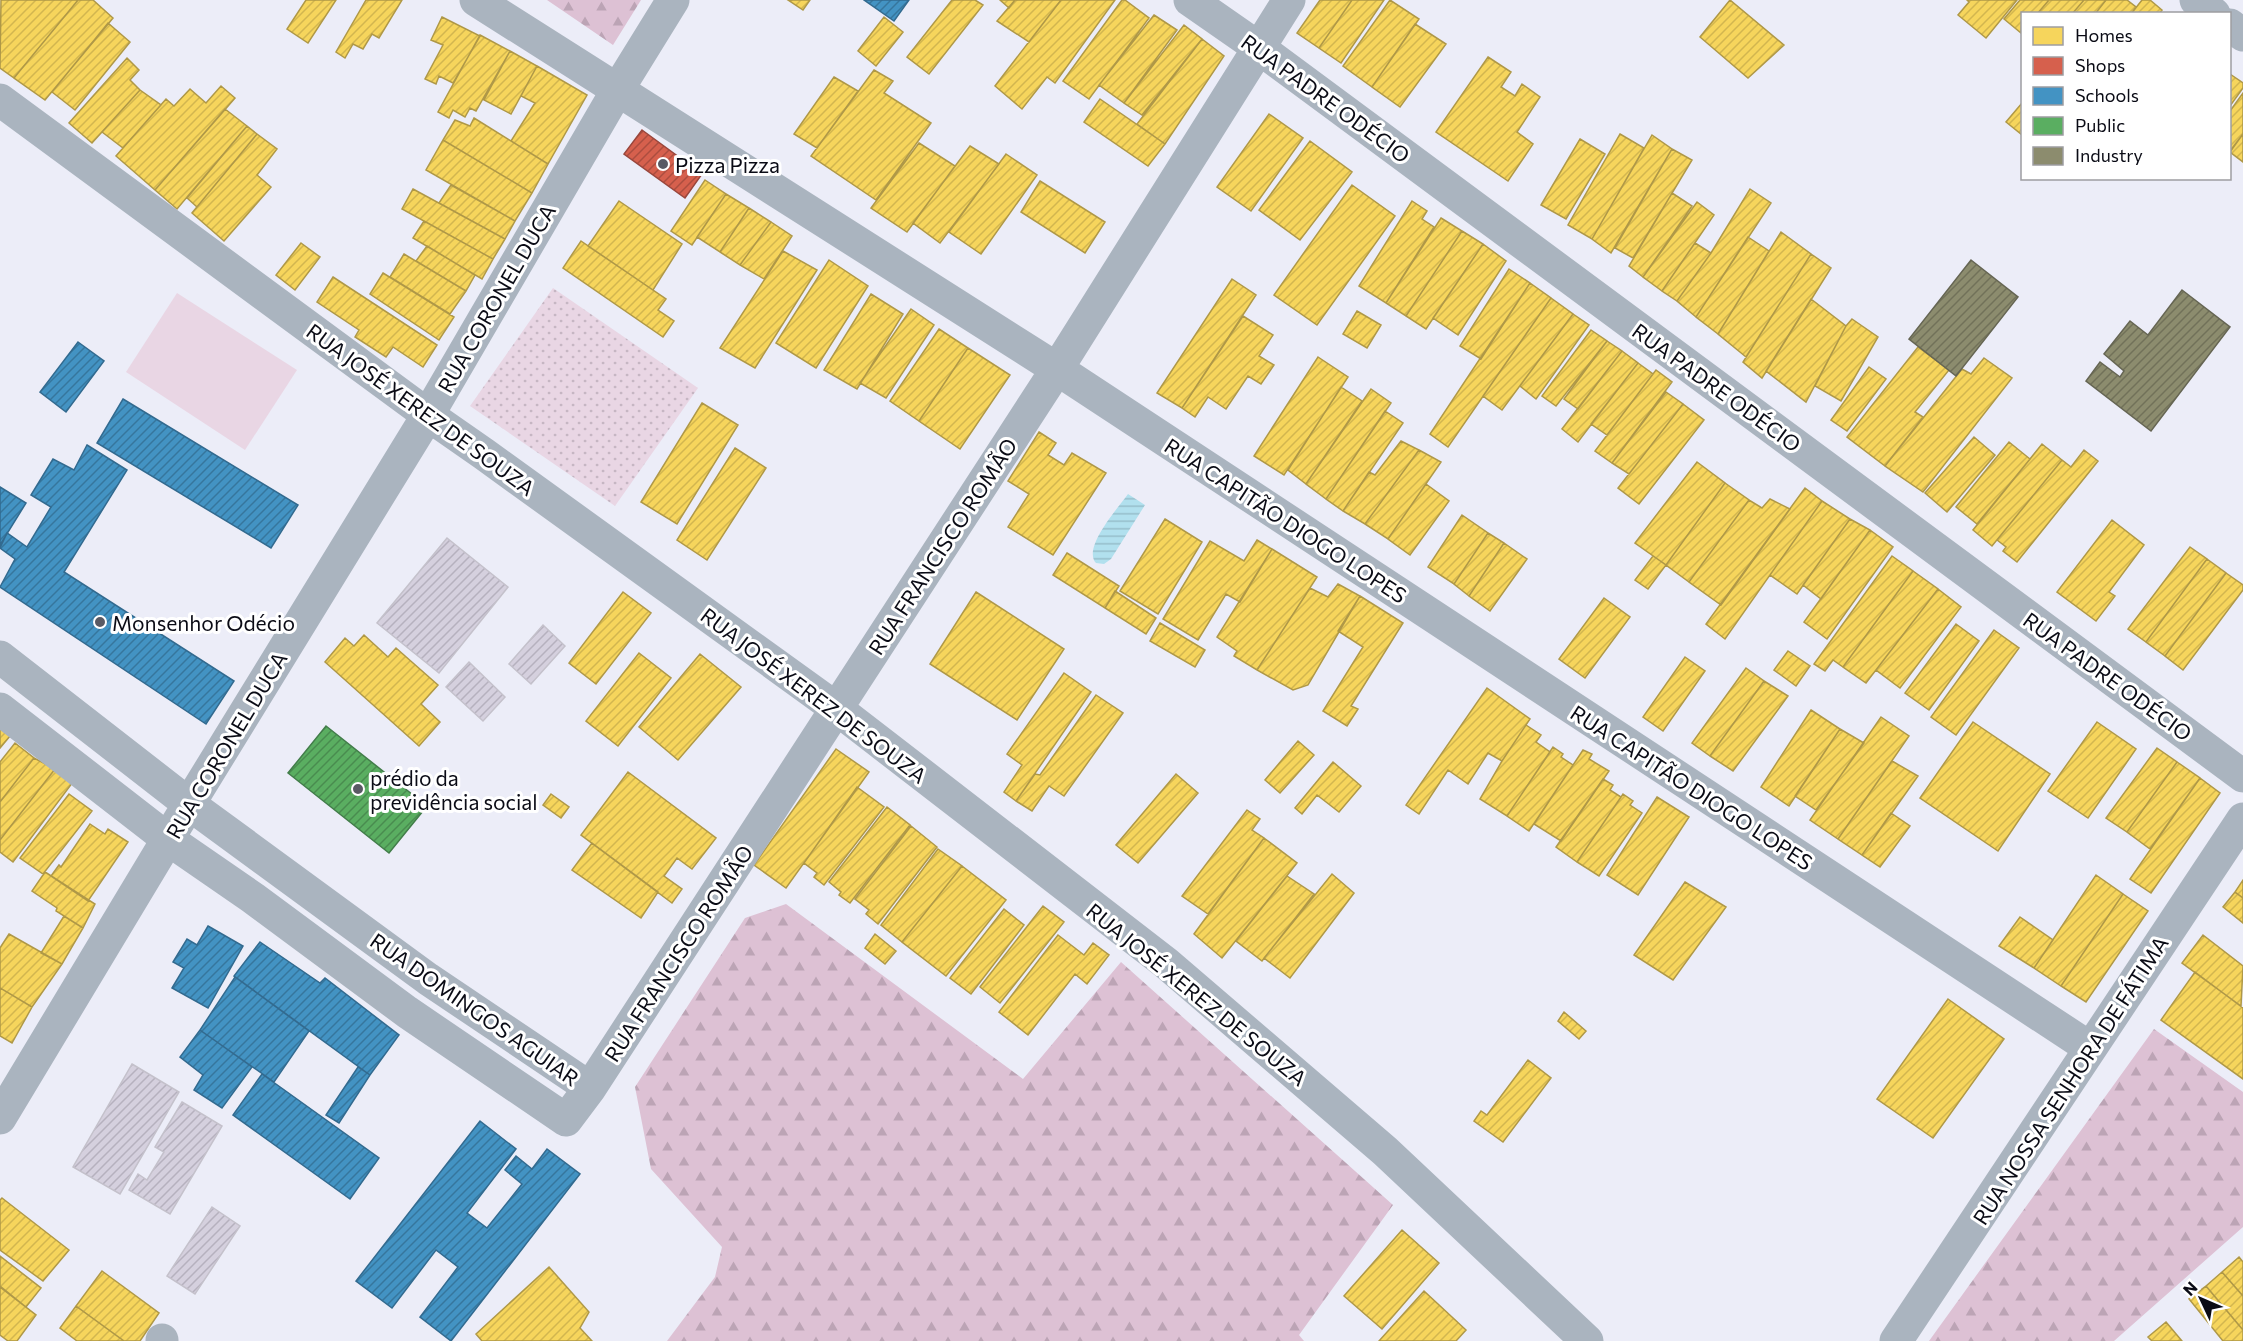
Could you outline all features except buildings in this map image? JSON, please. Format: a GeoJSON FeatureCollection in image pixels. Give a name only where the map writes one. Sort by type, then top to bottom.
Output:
{"type":"FeatureCollection","features":[{"type":"Feature","properties":{"kind":"street","name":"RUA CAPITÃO DIOGO LOPES"},"geometry":{"type":"LineString","coordinates":[[476,0],[1057,369],[2090,1048]]}},
{"type":"Feature","properties":{"kind":"street","name":"RUA CORONEL DUCA"},"geometry":{"type":"LineString","coordinates":[[0,1118],[189,804],[428,416],[618,89],[674,0]]}},
{"type":"Feature","properties":{"kind":"street","name":"RUA PADRE ODÉCIO"},"geometry":{"type":"LineString","coordinates":[[1190,0],[2243,776]]}},
{"type":"Feature","properties":{"kind":"street","name":"RUA FRANCISCO ROMÃO"},"geometry":{"type":"LineString","coordinates":[[590,1088],[1057,369],[1289,0]]}},
{"type":"Feature","properties":{"kind":"street"},"geometry":{"type":"LineString","coordinates":[[2196,0],[2211,12]]}},
{"type":"Feature","properties":{"kind":"street","name":"RUA JOSÉ XEREZ DE SOUZA"},"geometry":{"type":"LineString","coordinates":[[0,100],[428,416],[837,709],[1166,963],[1385,1151],[1587,1341]]}},
{"type":"Feature","properties":{"kind":"street","name":"RUA DOMINGOS AGUIAR"},"geometry":{"type":"LineString","coordinates":[[0,657],[189,804],[428,979],[590,1088],[566,1120],[407,1012],[253,898],[169,840],[0,709]]}},
{"type":"Feature","properties":{"kind":"street","name":"RUA NOSSA SENHORA DE FÁTIMA"},"geometry":{"type":"LineString","coordinates":[[1896,1341],[2243,819]]}},
{"type":"Feature","properties":{"kind":"street"},"geometry":{"type":"LineString","coordinates":[[407,1012],[428,979]]}},
{"type":"Feature","properties":{"kind":"shaded area"},"geometry":{"type":"Polygon","coordinates":[[[553,288],[698,388],[615,506],[470,406],[553,288]]]}},
{"type":"Feature","properties":{"kind":"shaded area"},"geometry":{"type":"Polygon","coordinates":[[[177,293],[297,370],[245,450],[126,372],[177,293]]]}},
{"type":"Feature","properties":{"kind":"green space"},"geometry":{"type":"Polygon","coordinates":[[[547,0],[641,0],[613,45],[547,0]]]}},
{"type":"Feature","properties":{"kind":"green space"},"geometry":{"type":"Polygon","coordinates":[[[786,904],[1023,1079],[1121,962],[1393,1205],[1299,1335],[1304,1341],[667,1341],[715,1277],[722,1247],[651,1169],[635,1087],[745,918],[786,904]]]}},
{"type":"Feature","properties":{"kind":"green space"},"geometry":{"type":"Polygon","coordinates":[[[2154,1029],[2243,1092],[2243,1227],[2114,1341],[1929,1341],[2154,1029]]]}},
{"type":"Feature","properties":{"kind":"water"},"geometry":{"type":"Polygon","coordinates":[[[1128,494],[1145,505],[1111,559],[1104,564],[1096,563],[1093,556],[1097,538],[1128,494]]]}},
{"type":"Feature","properties":{"kind":"place","name":"Pizza Pizza"},"geometry":{"type":"Point","coordinates":[663,164]}},
{"type":"Feature","properties":{"kind":"place","name":"Monsenhor Odécio"},"geometry":{"type":"Point","coordinates":[100,622]}},
{"type":"Feature","properties":{"kind":"place","name":"prédio da previdência social"},"geometry":{"type":"Point","coordinates":[358,789]}}]}
